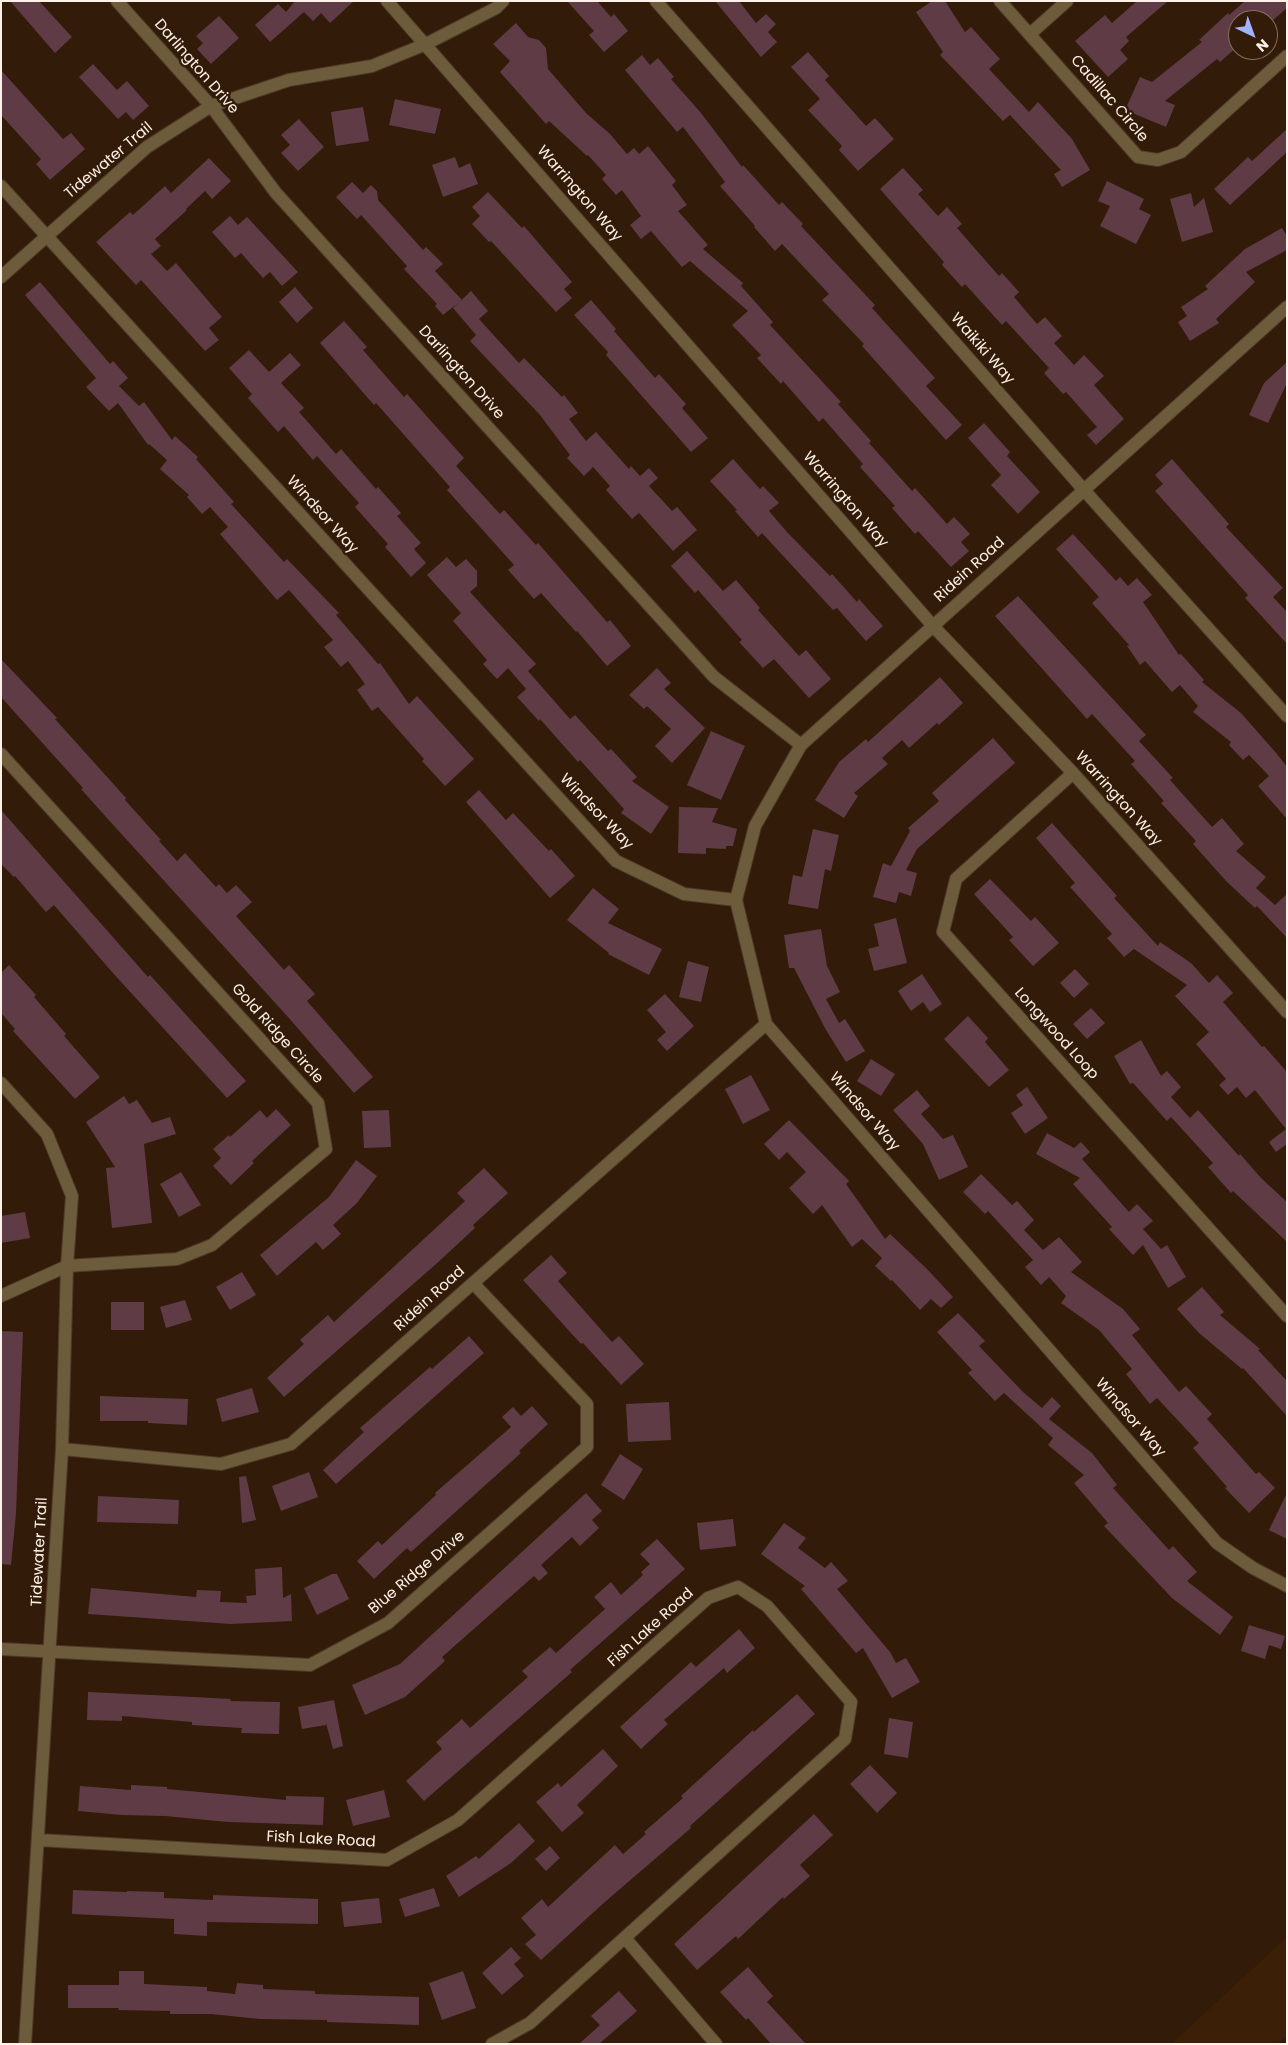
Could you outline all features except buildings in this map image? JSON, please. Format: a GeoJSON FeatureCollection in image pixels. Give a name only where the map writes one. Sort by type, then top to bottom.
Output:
{"type":"FeatureCollection","features":[{"type":"Feature","properties":{"kind":"street","name":"Darlington Drive"},"geometry":{"type":"LineString","coordinates":[[117,1],[211,106],[276,193],[714,677],[801,745]]}},
{"type":"Feature","properties":{"kind":"street","name":"Warrington Way"},"geometry":{"type":"LineString","coordinates":[[387,1],[933,626],[1073,773],[1287,1012]]}},
{"type":"Feature","properties":{"kind":"street","name":"Tidewater Trail"},"geometry":{"type":"LineString","coordinates":[[1,277],[147,147],[211,106],[289,80],[372,66],[426,44],[496,8],[503,1]]}},
{"type":"Feature","properties":{"kind":"street","name":"Waikiki Way"},"geometry":{"type":"LineString","coordinates":[[656,1],[1083,490],[1287,716]]}},
{"type":"Feature","properties":{"kind":"street","name":"Cadillac Circle"},"geometry":{"type":"LineString","coordinates":[[1000,1],[1138,157],[1158,160],[1181,152],[1287,56]]}},
{"type":"Feature","properties":{"kind":"street"},"geometry":{"type":"LineString","coordinates":[[1030,34],[1067,1]]}},
{"type":"Feature","properties":{"kind":"street","name":"Windsor Way"},"geometry":{"type":"LineString","coordinates":[[1,186],[616,861],[684,894],[736,900],[766,1024],[1217,1543],[1253,1568],[1287,1586]]}},
{"type":"Feature","properties":{"kind":"street","name":"Ridein Road"},"geometry":{"type":"LineString","coordinates":[[736,900],[755,826],[801,745],[1287,306]]}},
{"type":"Feature","properties":{"kind":"street","name":"Gold Ridge Circle"},"geometry":{"type":"LineString","coordinates":[[1,754],[318,1103],[326,1149],[212,1245],[177,1258],[67,1266]]}},
{"type":"Feature","properties":{"kind":"street","name":"Longwood Loop"},"geometry":{"type":"LineString","coordinates":[[1073,773],[956,879],[943,932],[1287,1316]]}},
{"type":"Feature","properties":{"kind":"street","name":"Ridein Road"},"geometry":{"type":"LineString","coordinates":[[62,1449],[221,1464],[291,1444],[766,1024]]}},
{"type":"Feature","properties":{"kind":"street","name":"Tidewater Trail"},"geometry":{"type":"LineString","coordinates":[[1,1083],[47,1134],[72,1196],[67,1266],[62,1449],[25,2044]]}},
{"type":"Feature","properties":{"kind":"street"},"geometry":{"type":"LineString","coordinates":[[1,1296],[67,1266]]}},
{"type":"Feature","properties":{"kind":"street","name":"Blue Ridge Drive"},"geometry":{"type":"LineString","coordinates":[[1,1649],[310,1665],[388,1623],[587,1447],[588,1404],[473,1282]]}},
{"type":"Feature","properties":{"kind":"street","name":"Fish Lake Road"},"geometry":{"type":"LineString","coordinates":[[39,1840],[387,1860],[458,1820],[708,1598],[738,1586],[767,1606],[851,1702],[845,1739],[530,2023],[492,2044]]}},
{"type":"Feature","properties":{"kind":"street"},"geometry":{"type":"LineString","coordinates":[[625,1938],[716,2044]]}},
{"type":"Feature","properties":{"kind":"shaded area"},"geometry":{"type":"Polygon","coordinates":[[[1287,1937],[1287,2036],[1277,2044],[1171,2044],[1287,1937]]]}}]}
